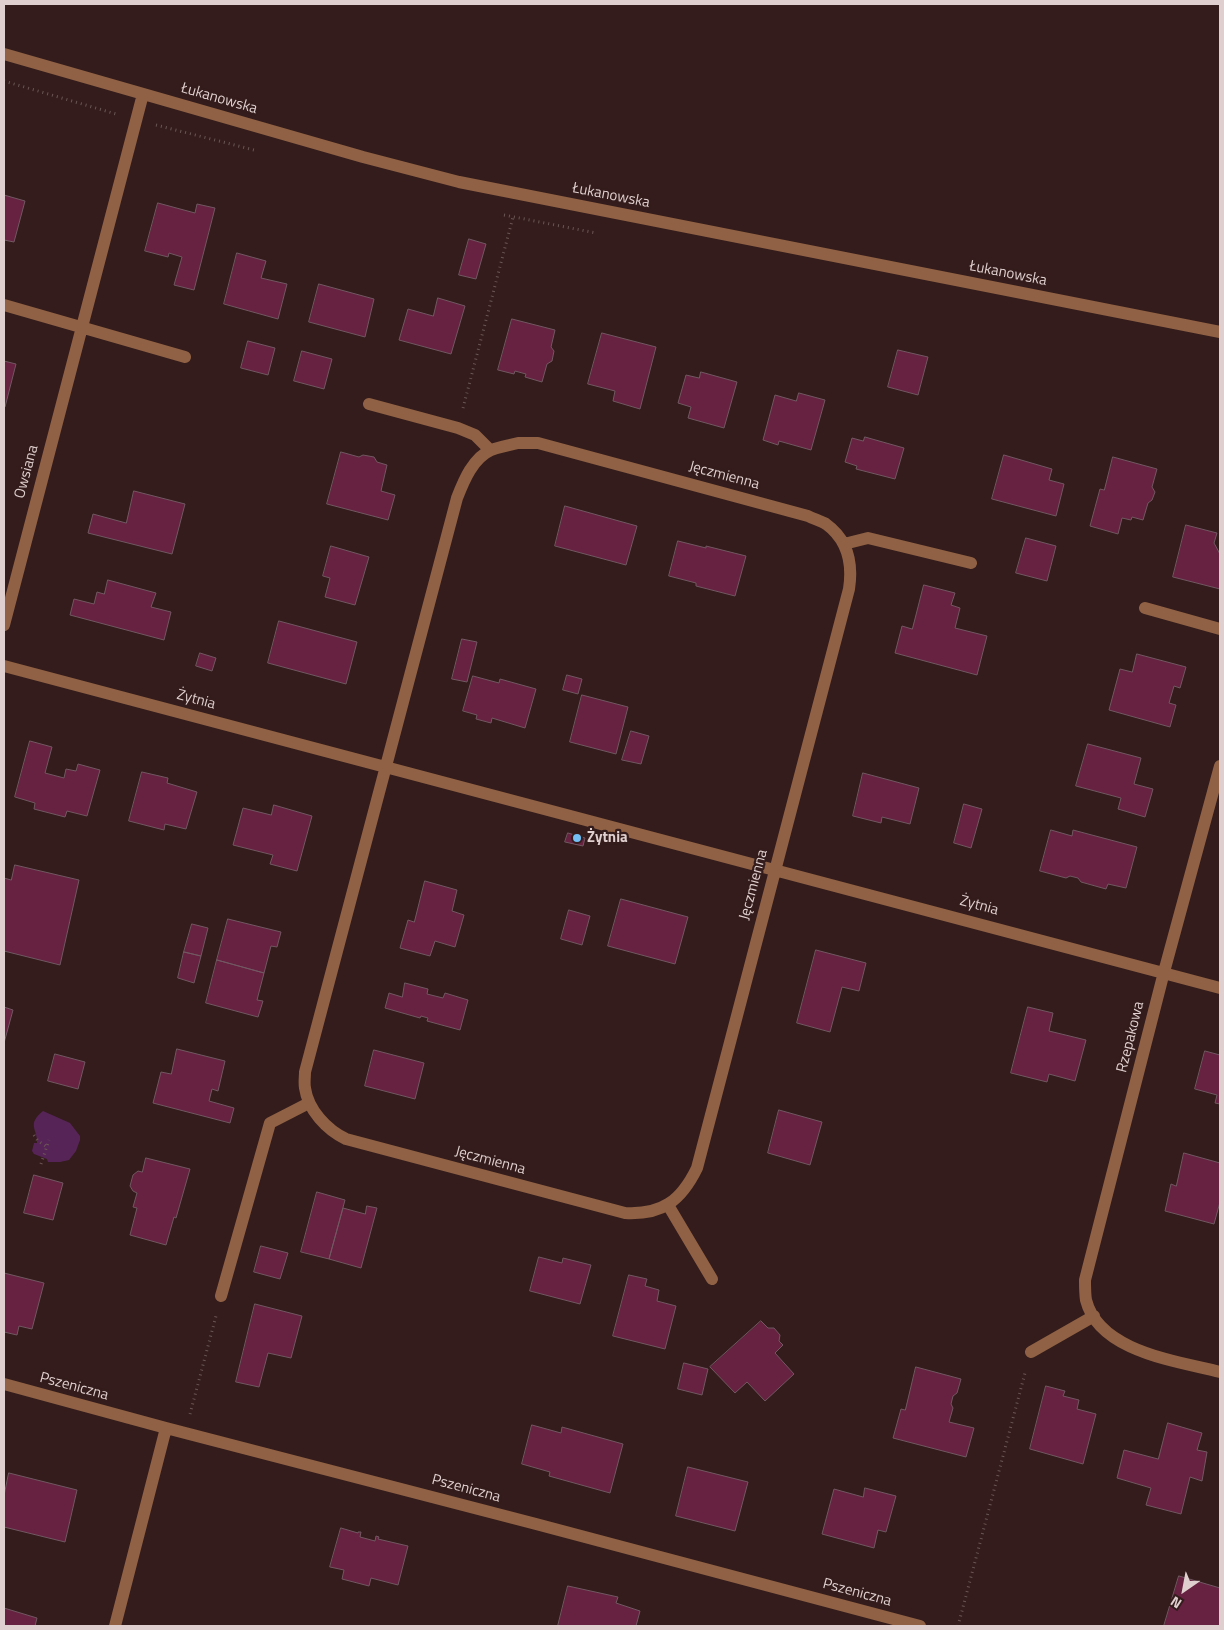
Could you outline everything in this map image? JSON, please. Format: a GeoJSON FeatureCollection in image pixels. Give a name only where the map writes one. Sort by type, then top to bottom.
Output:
{"type":"FeatureCollection","features":[{"type":"Feature","properties":{"kind":"street","name":"Łukanowska"},"geometry":{"type":"LineString","coordinates":[[4,54],[364,157],[459,182],[1220,332]]}},
{"type":"Feature","properties":{"kind":"street","name":"Owsiana"},"geometry":{"type":"LineString","coordinates":[[4,625],[143,94]]}},
{"type":"Feature","properties":{"kind":"street"},"geometry":{"type":"LineString","coordinates":[[4,305],[185,357]]}},
{"type":"Feature","properties":{"kind":"street"},"geometry":{"type":"LineString","coordinates":[[369,404],[458,428],[475,435],[490,450]]}},
{"type":"Feature","properties":{"kind":"street","name":"Jęczmienna"},"geometry":{"type":"LineString","coordinates":[[518,443],[538,443],[808,516],[825,523],[835,532],[844,544],[850,560],[851,576],[849,589],[697,1168],[690,1184],[682,1194],[668,1204],[641,1214],[625,1213],[346,1139],[334,1134],[325,1124],[309,1103],[305,1088],[305,1072],[457,498],[462,484],[476,461],[490,450],[518,443]]}},
{"type":"Feature","properties":{"kind":"street"},"geometry":{"type":"LineString","coordinates":[[844,544],[868,538],[971,563]]}},
{"type":"Feature","properties":{"kind":"street"},"geometry":{"type":"LineString","coordinates":[[1145,608],[1220,629]]}},
{"type":"Feature","properties":{"kind":"street","name":"Żytnia"},"geometry":{"type":"LineString","coordinates":[[4,666],[1220,988]]}},
{"type":"Feature","properties":{"kind":"street","name":"Rzepakowa"},"geometry":{"type":"LineString","coordinates":[[1220,766],[1164,972],[1085,1280],[1086,1300],[1094,1316],[1107,1333],[1124,1345],[1142,1352],[1220,1372]]}},
{"type":"Feature","properties":{"kind":"street"},"geometry":{"type":"LineString","coordinates":[[221,1296],[270,1123],[309,1103]]}},
{"type":"Feature","properties":{"kind":"street"},"geometry":{"type":"LineString","coordinates":[[668,1204],[712,1278]]}},
{"type":"Feature","properties":{"kind":"street"},"geometry":{"type":"LineString","coordinates":[[1031,1352],[1094,1316]]}},
{"type":"Feature","properties":{"kind":"street","name":"Pszeniczna"},"geometry":{"type":"LineString","coordinates":[[4,1384],[920,1626]]}},
{"type":"Feature","properties":{"kind":"street"},"geometry":{"type":"LineString","coordinates":[[115,1626],[166,1428]]}},
{"type":"Feature","properties":{"kind":"path"},"geometry":{"type":"LineString","coordinates":[[458,428],[513,217]]}},
{"type":"Feature","properties":{"kind":"path"},"geometry":{"type":"LineString","coordinates":[[34,1135],[38,1141],[47,1147]]}},
{"type":"Feature","properties":{"kind":"path"},"geometry":{"type":"LineString","coordinates":[[41,1164],[49,1140]]}},
{"type":"Feature","properties":{"kind":"path"},"geometry":{"type":"LineString","coordinates":[[186,1433],[221,1296]]}},
{"type":"Feature","properties":{"kind":"path"},"geometry":{"type":"LineString","coordinates":[[958,1626],[1031,1352]]}},
{"type":"Feature","properties":{"kind":"shaded area"},"geometry":{"type":"Polygon","coordinates":[[[43,1111],[70,1123],[80,1136],[76,1151],[69,1160],[48,1162],[47,1159],[34,1154],[32,1151],[34,1143],[37,1143],[34,1127],[35,1120],[43,1111]]]}},
{"type":"Feature","properties":{"kind":"building"},"geometry":{"type":"Polygon","coordinates":[[[4,195],[25,201],[14,242],[4,240],[4,195]]]}},
{"type":"Feature","properties":{"kind":"building"},"geometry":{"type":"Polygon","coordinates":[[[158,203],[195,213],[197,204],[215,208],[194,290],[174,285],[182,257],[169,253],[168,257],[145,251],[158,203]]]}},
{"type":"Feature","properties":{"kind":"building"},"geometry":{"type":"Polygon","coordinates":[[[469,239],[486,244],[476,279],[459,275],[469,239]]]}},
{"type":"Feature","properties":{"kind":"building"},"geometry":{"type":"Polygon","coordinates":[[[237,253],[266,261],[261,278],[287,284],[278,319],[224,304],[237,253]]]}},
{"type":"Feature","properties":{"kind":"building"},"geometry":{"type":"Polygon","coordinates":[[[319,284],[374,299],[365,337],[309,322],[319,284]]]}},
{"type":"Feature","properties":{"kind":"building"},"geometry":{"type":"Polygon","coordinates":[[[438,298],[465,306],[451,354],[399,340],[408,309],[433,316],[438,298]]]}},
{"type":"Feature","properties":{"kind":"building"},"geometry":{"type":"Polygon","coordinates":[[[512,319],[555,330],[551,347],[554,351],[552,361],[547,364],[542,382],[525,377],[526,374],[515,371],[514,374],[498,370],[512,319]]]}},
{"type":"Feature","properties":{"kind":"building"},"geometry":{"type":"Polygon","coordinates":[[[602,333],[656,347],[640,409],[613,401],[615,391],[588,384],[602,333]]]}},
{"type":"Feature","properties":{"kind":"building"},"geometry":{"type":"Polygon","coordinates":[[[248,341],[275,348],[268,375],[241,368],[248,341]]]}},
{"type":"Feature","properties":{"kind":"building"},"geometry":{"type":"Polygon","coordinates":[[[898,350],[928,357],[918,395],[888,387],[898,350]]]}},
{"type":"Feature","properties":{"kind":"building"},"geometry":{"type":"Polygon","coordinates":[[[302,351],[332,359],[324,389],[294,381],[302,351]]]}},
{"type":"Feature","properties":{"kind":"building"},"geometry":{"type":"Polygon","coordinates":[[[4,361],[16,364],[5,407],[4,407],[4,361]]]}},
{"type":"Feature","properties":{"kind":"building"},"geometry":{"type":"Polygon","coordinates":[[[701,372],[737,382],[724,428],[688,418],[691,407],[678,403],[686,375],[699,378],[701,372]]]}},
{"type":"Feature","properties":{"kind":"building"},"geometry":{"type":"Polygon","coordinates":[[[799,393],[825,400],[811,450],[779,441],[778,445],[763,440],[775,395],[796,401],[799,393]]]}},
{"type":"Feature","properties":{"kind":"building"},"geometry":{"type":"Polygon","coordinates":[[[865,437],[904,448],[895,479],[856,469],[857,466],[845,462],[852,438],[863,441],[865,437]]]}},
{"type":"Feature","properties":{"kind":"building"},"geometry":{"type":"Polygon","coordinates":[[[341,452],[359,457],[363,455],[374,457],[377,462],[387,465],[381,491],[395,495],[388,520],[327,504],[341,452]]]}},
{"type":"Feature","properties":{"kind":"building"},"geometry":{"type":"Polygon","coordinates":[[[1004,455],[1052,469],[1049,480],[1064,484],[1056,516],[992,499],[1004,455]]]}},
{"type":"Feature","properties":{"kind":"building"},"geometry":{"type":"Polygon","coordinates":[[[1113,457],[1157,469],[1152,487],[1155,492],[1152,500],[1148,503],[1143,520],[1132,517],[1131,520],[1122,518],[1118,534],[1090,526],[1100,489],[1104,490],[1113,457]]]}},
{"type":"Feature","properties":{"kind":"building"},"geometry":{"type":"Polygon","coordinates":[[[134,491],[185,504],[172,554],[88,533],[93,514],[126,523],[134,491]]]}},
{"type":"Feature","properties":{"kind":"building"},"geometry":{"type":"Polygon","coordinates":[[[565,506],[637,526],[626,565],[555,546],[565,506]]]}},
{"type":"Feature","properties":{"kind":"building"},"geometry":{"type":"Polygon","coordinates":[[[1186,525],[1217,533],[1214,543],[1220,554],[1220,589],[1173,577],[1186,525]]]}},
{"type":"Feature","properties":{"kind":"building"},"geometry":{"type":"Polygon","coordinates":[[[1026,538],[1056,546],[1047,581],[1016,573],[1026,538]]]}},
{"type":"Feature","properties":{"kind":"building"},"geometry":{"type":"Polygon","coordinates":[[[678,541],[746,556],[735,596],[696,586],[696,583],[669,576],[678,541]]]}},
{"type":"Feature","properties":{"kind":"building"},"geometry":{"type":"Polygon","coordinates":[[[331,546],[369,557],[355,605],[325,597],[330,578],[323,576],[331,546]]]}},
{"type":"Feature","properties":{"kind":"building"},"geometry":{"type":"Polygon","coordinates":[[[108,580],[156,593],[151,607],[171,612],[164,640],[70,615],[74,599],[94,604],[97,592],[104,594],[108,580]]]}},
{"type":"Feature","properties":{"kind":"building"},"geometry":{"type":"Polygon","coordinates":[[[924,585],[955,593],[951,605],[960,608],[955,628],[987,636],[977,675],[895,653],[902,626],[912,629],[924,585]]]}},
{"type":"Feature","properties":{"kind":"building"},"geometry":{"type":"Polygon","coordinates":[[[279,621],[357,642],[346,684],[268,663],[279,621]]]}},
{"type":"Feature","properties":{"kind":"building"},"geometry":{"type":"Polygon","coordinates":[[[462,639],[477,642],[467,682],[452,679],[462,639]]]}},
{"type":"Feature","properties":{"kind":"building"},"geometry":{"type":"Polygon","coordinates":[[[200,653],[216,658],[212,671],[196,666],[200,653]]]}},
{"type":"Feature","properties":{"kind":"building"},"geometry":{"type":"Polygon","coordinates":[[[1137,654],[1186,667],[1180,688],[1174,686],[1169,703],[1176,705],[1170,727],[1109,710],[1120,669],[1132,672],[1137,654]]]}},
{"type":"Feature","properties":{"kind":"building"},"geometry":{"type":"Polygon","coordinates":[[[567,675],[582,679],[578,694],[563,690],[567,675]]]}},
{"type":"Feature","properties":{"kind":"building"},"geometry":{"type":"Polygon","coordinates":[[[473,676],[499,683],[500,679],[536,689],[525,728],[492,718],[491,723],[476,719],[477,715],[463,711],[473,676]]]}},
{"type":"Feature","properties":{"kind":"building"},"geometry":{"type":"Polygon","coordinates":[[[582,695],[628,707],[616,754],[570,742],[582,695]]]}},
{"type":"Feature","properties":{"kind":"building"},"geometry":{"type":"Polygon","coordinates":[[[631,731],[649,736],[641,764],[622,760],[631,731]]]}},
{"type":"Feature","properties":{"kind":"building"},"geometry":{"type":"Polygon","coordinates":[[[30,741],[52,747],[45,773],[64,778],[66,769],[76,771],[78,764],[100,770],[87,816],[67,811],[65,817],[34,809],[35,803],[15,797],[30,741]]]}},
{"type":"Feature","properties":{"kind":"building"},"geometry":{"type":"Polygon","coordinates":[[[1088,744],[1141,758],[1134,784],[1153,789],[1145,817],[1118,809],[1121,798],[1076,786],[1088,744]]]}},
{"type":"Feature","properties":{"kind":"building"},"geometry":{"type":"Polygon","coordinates":[[[142,772],[168,778],[167,783],[197,792],[186,829],[165,824],[164,830],[129,821],[142,772]]]}},
{"type":"Feature","properties":{"kind":"building"},"geometry":{"type":"Polygon","coordinates":[[[863,773],[919,788],[910,824],[882,817],[881,823],[853,816],[863,773]]]}},
{"type":"Feature","properties":{"kind":"building"},"geometry":{"type":"Polygon","coordinates":[[[964,804],[982,809],[971,848],[954,843],[964,804]]]}},
{"type":"Feature","properties":{"kind":"building"},"geometry":{"type":"Polygon","coordinates":[[[274,805],[312,816],[297,871],[270,864],[273,855],[233,845],[243,808],[271,815],[274,805]]]}},
{"type":"Feature","properties":{"kind":"building"},"geometry":{"type":"Polygon","coordinates":[[[1051,830],[1072,836],[1073,830],[1137,847],[1126,888],[1108,884],[1106,889],[1081,882],[1078,878],[1070,876],[1066,878],[1040,871],[1051,830]]]}},
{"type":"Feature","properties":{"kind":"building"},"geometry":{"type":"Polygon","coordinates":[[[568,833],[585,838],[583,846],[565,842],[568,833]]]}},
{"type":"Feature","properties":{"kind":"building"},"geometry":{"type":"Polygon","coordinates":[[[15,865],[79,880],[60,965],[4,951],[4,878],[11,880],[15,865]]]}},
{"type":"Feature","properties":{"kind":"building"},"geometry":{"type":"Polygon","coordinates":[[[425,881],[457,890],[452,911],[464,915],[455,947],[435,941],[430,956],[400,948],[408,920],[414,922],[425,881]]]}},
{"type":"Feature","properties":{"kind":"building"},"geometry":{"type":"Polygon","coordinates":[[[621,899],[688,917],[675,964],[608,946],[621,899]]]}},
{"type":"Feature","properties":{"kind":"building"},"geometry":{"type":"Polygon","coordinates":[[[569,910],[590,916],[582,945],[561,939],[569,910]]]}},
{"type":"Feature","properties":{"kind":"building"},"geometry":{"type":"Polygon","coordinates":[[[228,919],[281,932],[277,947],[271,946],[264,973],[217,960],[228,919]]]}},
{"type":"Feature","properties":{"kind":"building"},"geometry":{"type":"Polygon","coordinates":[[[192,924],[208,928],[201,956],[184,952],[192,924]]]}},
{"type":"Feature","properties":{"kind":"building"},"geometry":{"type":"Polygon","coordinates":[[[816,950],[866,963],[859,991],[842,987],[830,1032],[797,1023],[816,950]]]}},
{"type":"Feature","properties":{"kind":"building"},"geometry":{"type":"Polygon","coordinates":[[[184,952],[201,956],[194,983],[178,978],[184,952]]]}},
{"type":"Feature","properties":{"kind":"building"},"geometry":{"type":"Polygon","coordinates":[[[217,960],[264,973],[257,1000],[263,1001],[258,1017],[206,1003],[217,960]]]}},
{"type":"Feature","properties":{"kind":"building"},"geometry":{"type":"Polygon","coordinates":[[[405,983],[428,989],[427,994],[443,998],[445,993],[468,1000],[460,1030],[427,1021],[428,1018],[421,1016],[420,1018],[385,1008],[389,993],[402,997],[405,983]]]}},
{"type":"Feature","properties":{"kind":"building"},"geometry":{"type":"Polygon","coordinates":[[[4,1007],[13,1010],[4,1043],[4,1007]]]}},
{"type":"Feature","properties":{"kind":"building"},"geometry":{"type":"Polygon","coordinates":[[[1028,1007],[1053,1013],[1049,1031],[1086,1040],[1075,1081],[1049,1074],[1047,1082],[1011,1073],[1028,1007]]]}},
{"type":"Feature","properties":{"kind":"building"},"geometry":{"type":"Polygon","coordinates":[[[177,1049],[225,1061],[218,1091],[212,1089],[209,1101],[234,1108],[230,1123],[153,1103],[161,1072],[171,1074],[177,1049]]]}},
{"type":"Feature","properties":{"kind":"building"},"geometry":{"type":"Polygon","coordinates":[[[374,1050],[424,1063],[415,1099],[365,1086],[374,1050]]]}},
{"type":"Feature","properties":{"kind":"building"},"geometry":{"type":"Polygon","coordinates":[[[1205,1051],[1220,1055],[1220,1104],[1215,1103],[1217,1095],[1195,1089],[1205,1051]]]}},
{"type":"Feature","properties":{"kind":"building"},"geometry":{"type":"Polygon","coordinates":[[[55,1054],[85,1062],[78,1089],[48,1081],[55,1054]]]}},
{"type":"Feature","properties":{"kind":"building"},"geometry":{"type":"Polygon","coordinates":[[[779,1110],[822,1122],[810,1165],[768,1153],[779,1110]]]}},
{"type":"Feature","properties":{"kind":"building"},"geometry":{"type":"Polygon","coordinates":[[[1184,1153],[1220,1163],[1220,1202],[1214,1224],[1165,1211],[1171,1184],[1176,1186],[1184,1153]]]}},
{"type":"Feature","properties":{"kind":"building"},"geometry":{"type":"Polygon","coordinates":[[[146,1158],[190,1169],[166,1245],[130,1235],[137,1208],[133,1207],[137,1193],[130,1186],[133,1175],[138,1171],[142,1172],[146,1158]]]}},
{"type":"Feature","properties":{"kind":"building"},"geometry":{"type":"Polygon","coordinates":[[[34,1175],[63,1183],[53,1220],[24,1213],[34,1175]]]}},
{"type":"Feature","properties":{"kind":"building"},"geometry":{"type":"Polygon","coordinates":[[[317,1192],[345,1200],[329,1259],[301,1252],[317,1192]]]}},
{"type":"Feature","properties":{"kind":"building"},"geometry":{"type":"Polygon","coordinates":[[[367,1206],[377,1208],[361,1268],[329,1259],[343,1208],[365,1214],[367,1206]]]}},
{"type":"Feature","properties":{"kind":"building"},"geometry":{"type":"Polygon","coordinates":[[[261,1246],[288,1253],[280,1279],[254,1272],[261,1246]]]}},
{"type":"Feature","properties":{"kind":"building"},"geometry":{"type":"Polygon","coordinates":[[[539,1257],[562,1263],[563,1258],[591,1265],[580,1304],[530,1291],[539,1257]]]}},
{"type":"Feature","properties":{"kind":"building"},"geometry":{"type":"Polygon","coordinates":[[[4,1273],[44,1283],[32,1329],[19,1326],[17,1335],[4,1332],[4,1273]]]}},
{"type":"Feature","properties":{"kind":"building"},"geometry":{"type":"Polygon","coordinates":[[[629,1275],[647,1279],[645,1286],[659,1290],[657,1301],[676,1306],[665,1349],[613,1336],[629,1275]]]}},
{"type":"Feature","properties":{"kind":"building"},"geometry":{"type":"Polygon","coordinates":[[[255,1304],[302,1316],[291,1358],[268,1353],[259,1387],[236,1382],[255,1304]]]}},
{"type":"Feature","properties":{"kind":"building"},"geometry":{"type":"Polygon","coordinates":[[[761,1321],[768,1328],[774,1328],[780,1335],[779,1341],[783,1345],[775,1353],[794,1374],[765,1401],[747,1382],[735,1393],[710,1367],[761,1321]]]}},
{"type":"Feature","properties":{"kind":"building"},"geometry":{"type":"Polygon","coordinates":[[[684,1363],[708,1369],[702,1395],[678,1389],[684,1363]]]}},
{"type":"Feature","properties":{"kind":"building"},"geometry":{"type":"Polygon","coordinates":[[[916,1367],[961,1379],[957,1393],[953,1396],[951,1404],[953,1408],[949,1422],[974,1428],[966,1457],[893,1438],[901,1409],[905,1410],[916,1367]]]}},
{"type":"Feature","properties":{"kind":"building"},"geometry":{"type":"Polygon","coordinates":[[[1046,1386],[1065,1391],[1063,1396],[1079,1400],[1077,1409],[1096,1414],[1083,1464],[1030,1449],[1046,1386]]]}},
{"type":"Feature","properties":{"kind":"building"},"geometry":{"type":"Polygon","coordinates":[[[1168,1423],[1202,1433],[1197,1450],[1207,1452],[1202,1481],[1190,1477],[1181,1514],[1146,1505],[1151,1488],[1117,1478],[1124,1450],[1158,1459],[1168,1423]]]}},
{"type":"Feature","properties":{"kind":"building"},"geometry":{"type":"Polygon","coordinates":[[[532,1425],[561,1433],[562,1427],[623,1444],[610,1493],[549,1476],[550,1472],[522,1464],[532,1425]]]}},
{"type":"Feature","properties":{"kind":"building"},"geometry":{"type":"Polygon","coordinates":[[[688,1467],[748,1482],[735,1531],[676,1516],[688,1467]]]}},
{"type":"Feature","properties":{"kind":"building"},"geometry":{"type":"Polygon","coordinates":[[[9,1473],[77,1490],[65,1542],[4,1527],[4,1496],[9,1473]]]}},
{"type":"Feature","properties":{"kind":"building"},"geometry":{"type":"Polygon","coordinates":[[[865,1488],[896,1496],[886,1532],[878,1530],[874,1548],[822,1534],[834,1489],[863,1497],[865,1488]]]}},
{"type":"Feature","properties":{"kind":"building"},"geometry":{"type":"Polygon","coordinates":[[[341,1528],[358,1533],[361,1532],[360,1537],[375,1541],[376,1536],[379,1537],[378,1539],[408,1546],[398,1585],[371,1578],[369,1586],[342,1579],[344,1570],[330,1567],[341,1528]]]}},
{"type":"Feature","properties":{"kind":"building"},"geometry":{"type":"Polygon","coordinates":[[[1179,1576],[1220,1588],[1220,1626],[1164,1626],[1179,1576]]]}},
{"type":"Feature","properties":{"kind":"building"},"geometry":{"type":"Polygon","coordinates":[[[568,1586],[618,1597],[616,1603],[640,1611],[636,1626],[558,1626],[568,1586]]]}},
{"type":"Feature","properties":{"kind":"building"},"geometry":{"type":"Polygon","coordinates":[[[4,1608],[37,1618],[35,1626],[4,1626],[4,1608]]]}},
{"type":"Feature","properties":{"kind":"place","name":"Żytnia"},"geometry":{"type":"Point","coordinates":[577,838]}}]}
